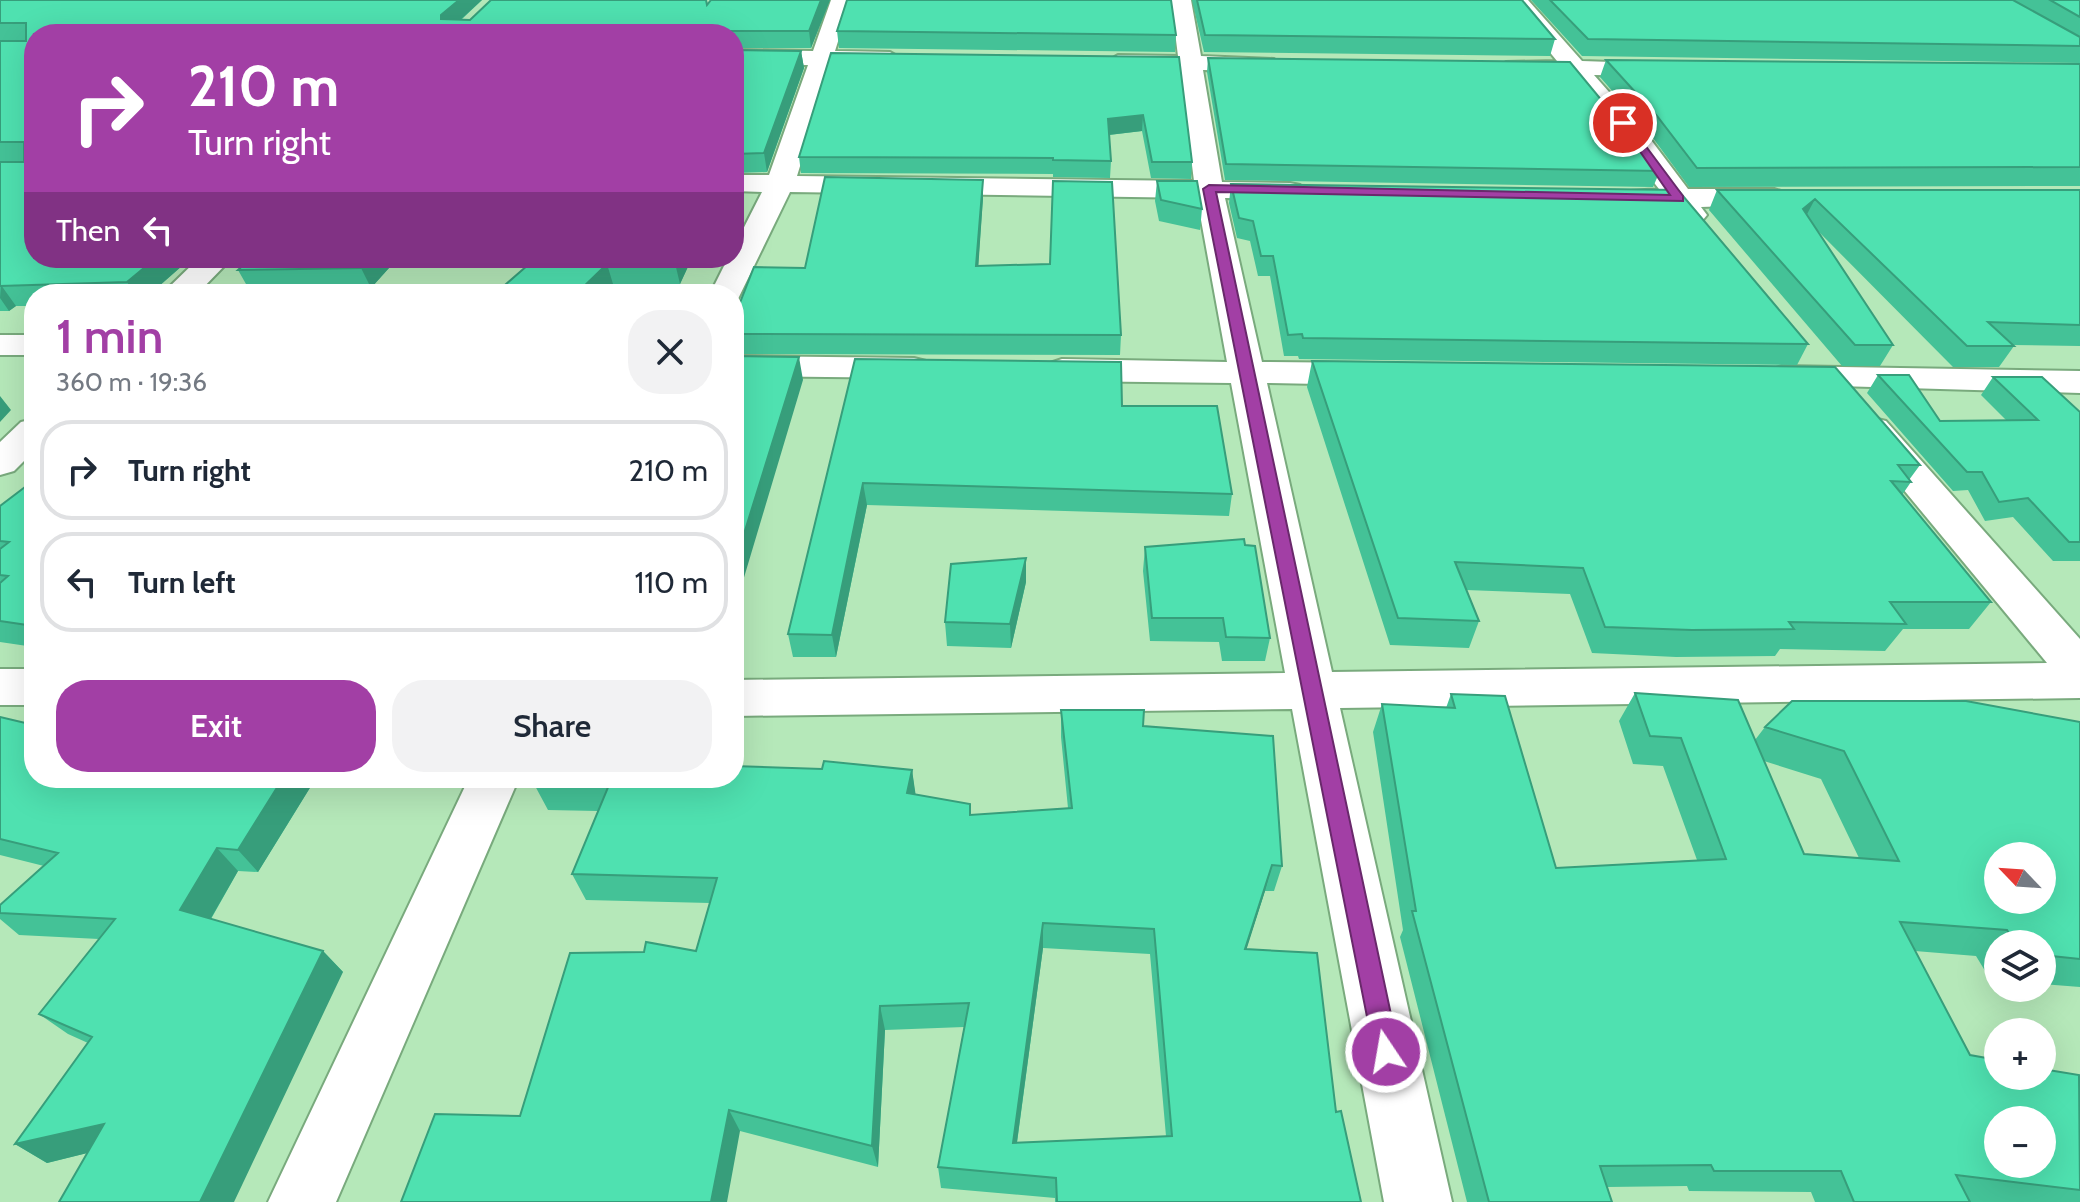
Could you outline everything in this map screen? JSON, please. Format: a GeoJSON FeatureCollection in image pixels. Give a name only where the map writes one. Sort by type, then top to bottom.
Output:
{"type":"FeatureCollection","features":[{"type":"Feature","properties":{"kind":"street"},"geometry":{"type":"LineString","coordinates":[[744,257],[780,184],[841,0]]}},
{"type":"Feature","properties":{"kind":"street"},"geometry":{"type":"LineString","coordinates":[[1181,0],[1209,189],[1418,1202]]}},
{"type":"Feature","properties":{"kind":"street"},"geometry":{"type":"LineString","coordinates":[[1517,0],[1639,142],[1679,199],[1709,234]]}},
{"type":"Feature","properties":{"kind":"street"},"geometry":{"type":"LineString","coordinates":[[744,57],[914,59]]}},
{"type":"Feature","properties":{"kind":"street"},"geometry":{"type":"LineString","coordinates":[[1099,62],[1287,65]]}},
{"type":"Feature","properties":{"kind":"street"},"geometry":{"type":"LineString","coordinates":[[1494,67],[1685,69]]}},
{"type":"Feature","properties":{"kind":"street"},"geometry":{"type":"LineString","coordinates":[[744,183],[1319,191]]}},
{"type":"Feature","properties":{"kind":"street"},"geometry":{"type":"LineString","coordinates":[[1600,197],[1802,198]]}},
{"type":"Feature","properties":{"kind":"street"},"geometry":{"type":"LineString","coordinates":[[189,284],[206,268]]}},
{"type":"Feature","properties":{"kind":"street"},"geometry":{"type":"LineString","coordinates":[[1799,342],[2080,670]]}},
{"type":"Feature","properties":{"kind":"street"},"geometry":{"type":"LineString","coordinates":[[0,345],[24,345]]}},
{"type":"Feature","properties":{"kind":"street"},"geometry":{"type":"LineString","coordinates":[[744,366],[941,368]]}},
{"type":"Feature","properties":{"kind":"street"},"geometry":{"type":"LineString","coordinates":[[1024,369],[1403,374]]}},
{"type":"Feature","properties":{"kind":"street"},"geometry":{"type":"LineString","coordinates":[[1750,377],[2080,382]]}},
{"type":"Feature","properties":{"kind":"street"},"geometry":{"type":"LineString","coordinates":[[0,463],[24,440]]}},
{"type":"Feature","properties":{"kind":"street"},"geometry":{"type":"LineString","coordinates":[[744,698],[2080,680]]}},
{"type":"Feature","properties":{"kind":"street"},"geometry":{"type":"LineString","coordinates":[[0,687],[24,687]]}},
{"type":"Feature","properties":{"kind":"street"},"geometry":{"type":"LineString","coordinates":[[302,1202],[489,788]]}},
{"type":"Feature","properties":{"kind":"building"},"geometry":{"type":"Polygon","coordinates":[[[0,0],[459,0],[441,15],[441,19],[470,20],[491,0],[706,0],[707,5],[711,0],[821,0],[809,31],[744,31],[744,24],[0,23],[0,0]]]}},
{"type":"Feature","properties":{"kind":"building"},"geometry":{"type":"Polygon","coordinates":[[[847,0],[1171,0],[1176,35],[837,31],[847,0]]]}},
{"type":"Feature","properties":{"kind":"building"},"geometry":{"type":"Polygon","coordinates":[[[1197,0],[1522,0],[1555,39],[1205,35],[1197,0]]]}},
{"type":"Feature","properties":{"kind":"building"},"geometry":{"type":"Polygon","coordinates":[[[1550,0],[2013,0],[2080,37],[2080,46],[1588,39],[1550,0]]]}},
{"type":"Feature","properties":{"kind":"building"},"geometry":{"type":"Polygon","coordinates":[[[2050,0],[2080,0],[2080,17],[2050,0]]]}},
{"type":"Feature","properties":{"kind":"building"},"geometry":{"type":"Polygon","coordinates":[[[0,41],[24,41],[24,142],[0,142],[0,41]]]}},
{"type":"Feature","properties":{"kind":"building"},"geometry":{"type":"Polygon","coordinates":[[[744,50],[801,51],[764,153],[744,154],[744,50]]]}},
{"type":"Feature","properties":{"kind":"building"},"geometry":{"type":"Polygon","coordinates":[[[831,53],[1179,57],[1192,162],[1152,162],[1143,115],[1108,119],[1111,161],[799,157],[831,53]]]}},
{"type":"Feature","properties":{"kind":"building"},"geometry":{"type":"Polygon","coordinates":[[[1208,58],[1570,62],[1660,171],[1226,164],[1208,58]]]}},
{"type":"Feature","properties":{"kind":"building"},"geometry":{"type":"Polygon","coordinates":[[[1606,60],[2080,64],[2080,167],[1697,168],[1657,116],[1606,60]]]}},
{"type":"Feature","properties":{"kind":"building"},"geometry":{"type":"Polygon","coordinates":[[[0,162],[24,162],[24,268],[144,268],[127,282],[0,286],[0,162]]]}},
{"type":"Feature","properties":{"kind":"building"},"geometry":{"type":"Polygon","coordinates":[[[825,177],[983,180],[976,266],[1050,264],[1053,181],[1112,182],[1121,335],[744,334],[744,292],[754,267],[805,268],[825,177]]]}},
{"type":"Feature","properties":{"kind":"building"},"geometry":{"type":"Polygon","coordinates":[[[1157,181],[1197,181],[1202,209],[1161,200],[1157,181]]]}},
{"type":"Feature","properties":{"kind":"building"},"geometry":{"type":"Polygon","coordinates":[[[1231,184],[1678,190],[1808,344],[1303,338],[1302,334],[1288,335],[1273,256],[1261,256],[1253,221],[1239,218],[1231,184]]]}},
{"type":"Feature","properties":{"kind":"building"},"geometry":{"type":"Polygon","coordinates":[[[1717,190],[2080,190],[2080,325],[1988,322],[2014,346],[1967,346],[1815,199],[1803,209],[1893,345],[1855,345],[1717,190]]]}},
{"type":"Feature","properties":{"kind":"building"},"geometry":{"type":"Polygon","coordinates":[[[240,268],[361,268],[238,270],[240,268]]]}},
{"type":"Feature","properties":{"kind":"building"},"geometry":{"type":"Polygon","coordinates":[[[525,268],[603,268],[586,284],[506,284],[525,268]]]}},
{"type":"Feature","properties":{"kind":"building"},"geometry":{"type":"Polygon","coordinates":[[[744,356],[799,357],[744,534],[744,356]]]}},
{"type":"Feature","properties":{"kind":"building"},"geometry":{"type":"Polygon","coordinates":[[[855,359],[1121,362],[1122,406],[1217,406],[1232,494],[863,483],[832,635],[788,634],[855,359]]]}},
{"type":"Feature","properties":{"kind":"building"},"geometry":{"type":"Polygon","coordinates":[[[1312,361],[1835,367],[1920,465],[1898,465],[1911,482],[1891,481],[1991,602],[1890,602],[1906,624],[1789,622],[1794,629],[1605,627],[1583,568],[1455,562],[1479,621],[1398,618],[1312,361]]]}},
{"type":"Feature","properties":{"kind":"building"},"geometry":{"type":"Polygon","coordinates":[[[1878,375],[1909,375],[1940,421],[2038,420],[1993,377],[2042,377],[2080,412],[2080,542],[2069,542],[2028,498],[1999,502],[1982,472],[1967,472],[1878,375]]]}},
{"type":"Feature","properties":{"kind":"building"},"geometry":{"type":"Polygon","coordinates":[[[24,488],[24,625],[0,621],[0,583],[8,576],[0,575],[0,549],[9,542],[0,541],[0,506],[24,488]]]}},
{"type":"Feature","properties":{"kind":"building"},"geometry":{"type":"Polygon","coordinates":[[[1244,539],[1245,545],[1255,546],[1270,638],[1226,637],[1223,618],[1152,618],[1145,547],[1244,539]]]}},
{"type":"Feature","properties":{"kind":"building"},"geometry":{"type":"Polygon","coordinates":[[[1026,558],[1010,624],[945,622],[951,564],[1026,558]]]}},
{"type":"Feature","properties":{"kind":"building"},"geometry":{"type":"Polygon","coordinates":[[[1635,693],[1738,700],[1804,854],[1899,861],[1844,751],[1765,727],[1792,701],[1966,701],[2080,722],[2080,959],[2056,956],[2056,930],[2007,930],[1900,922],[1970,1055],[1984,1058],[1984,1090],[2056,1090],[2056,1071],[2079,1075],[2080,1190],[1956,1175],[1970,1202],[1854,1202],[1841,1171],[1714,1171],[1711,1165],[1600,1166],[1612,1202],[1489,1202],[1412,911],[1416,911],[1382,704],[1455,708],[1451,694],[1505,696],[1556,868],[1726,859],[1681,738],[1650,736],[1635,693]]]}},
{"type":"Feature","properties":{"kind":"building"},"geometry":{"type":"Polygon","coordinates":[[[1061,710],[1144,710],[1143,726],[1273,736],[1282,866],[1272,865],[1245,949],[1317,953],[1336,1112],[1341,1111],[1361,1202],[1057,1202],[1056,1178],[938,1167],[969,1003],[880,1006],[872,1146],[729,1110],[711,1202],[401,1202],[435,1114],[520,1116],[570,953],[644,952],[646,942],[696,951],[717,878],[572,874],[608,788],[744,788],[744,766],[822,769],[824,761],[912,770],[907,793],[970,804],[970,815],[1072,808],[1061,710]],[[1043,923],[1013,1143],[1172,1136],[1154,929],[1043,923]]]}},
{"type":"Feature","properties":{"kind":"building"},"geometry":{"type":"Polygon","coordinates":[[[0,717],[24,723],[24,788],[277,788],[238,850],[217,848],[180,910],[323,951],[200,1202],[59,1202],[104,1124],[15,1144],[92,1037],[39,1014],[115,919],[0,913],[0,905],[58,853],[0,839],[0,717]]]}},
{"type":"Feature","properties":{"kind":"route"},"geometry":{"type":"LineString","coordinates":[[1386,1052],[1209,189],[1679,199],[1623,123]]}}]}
